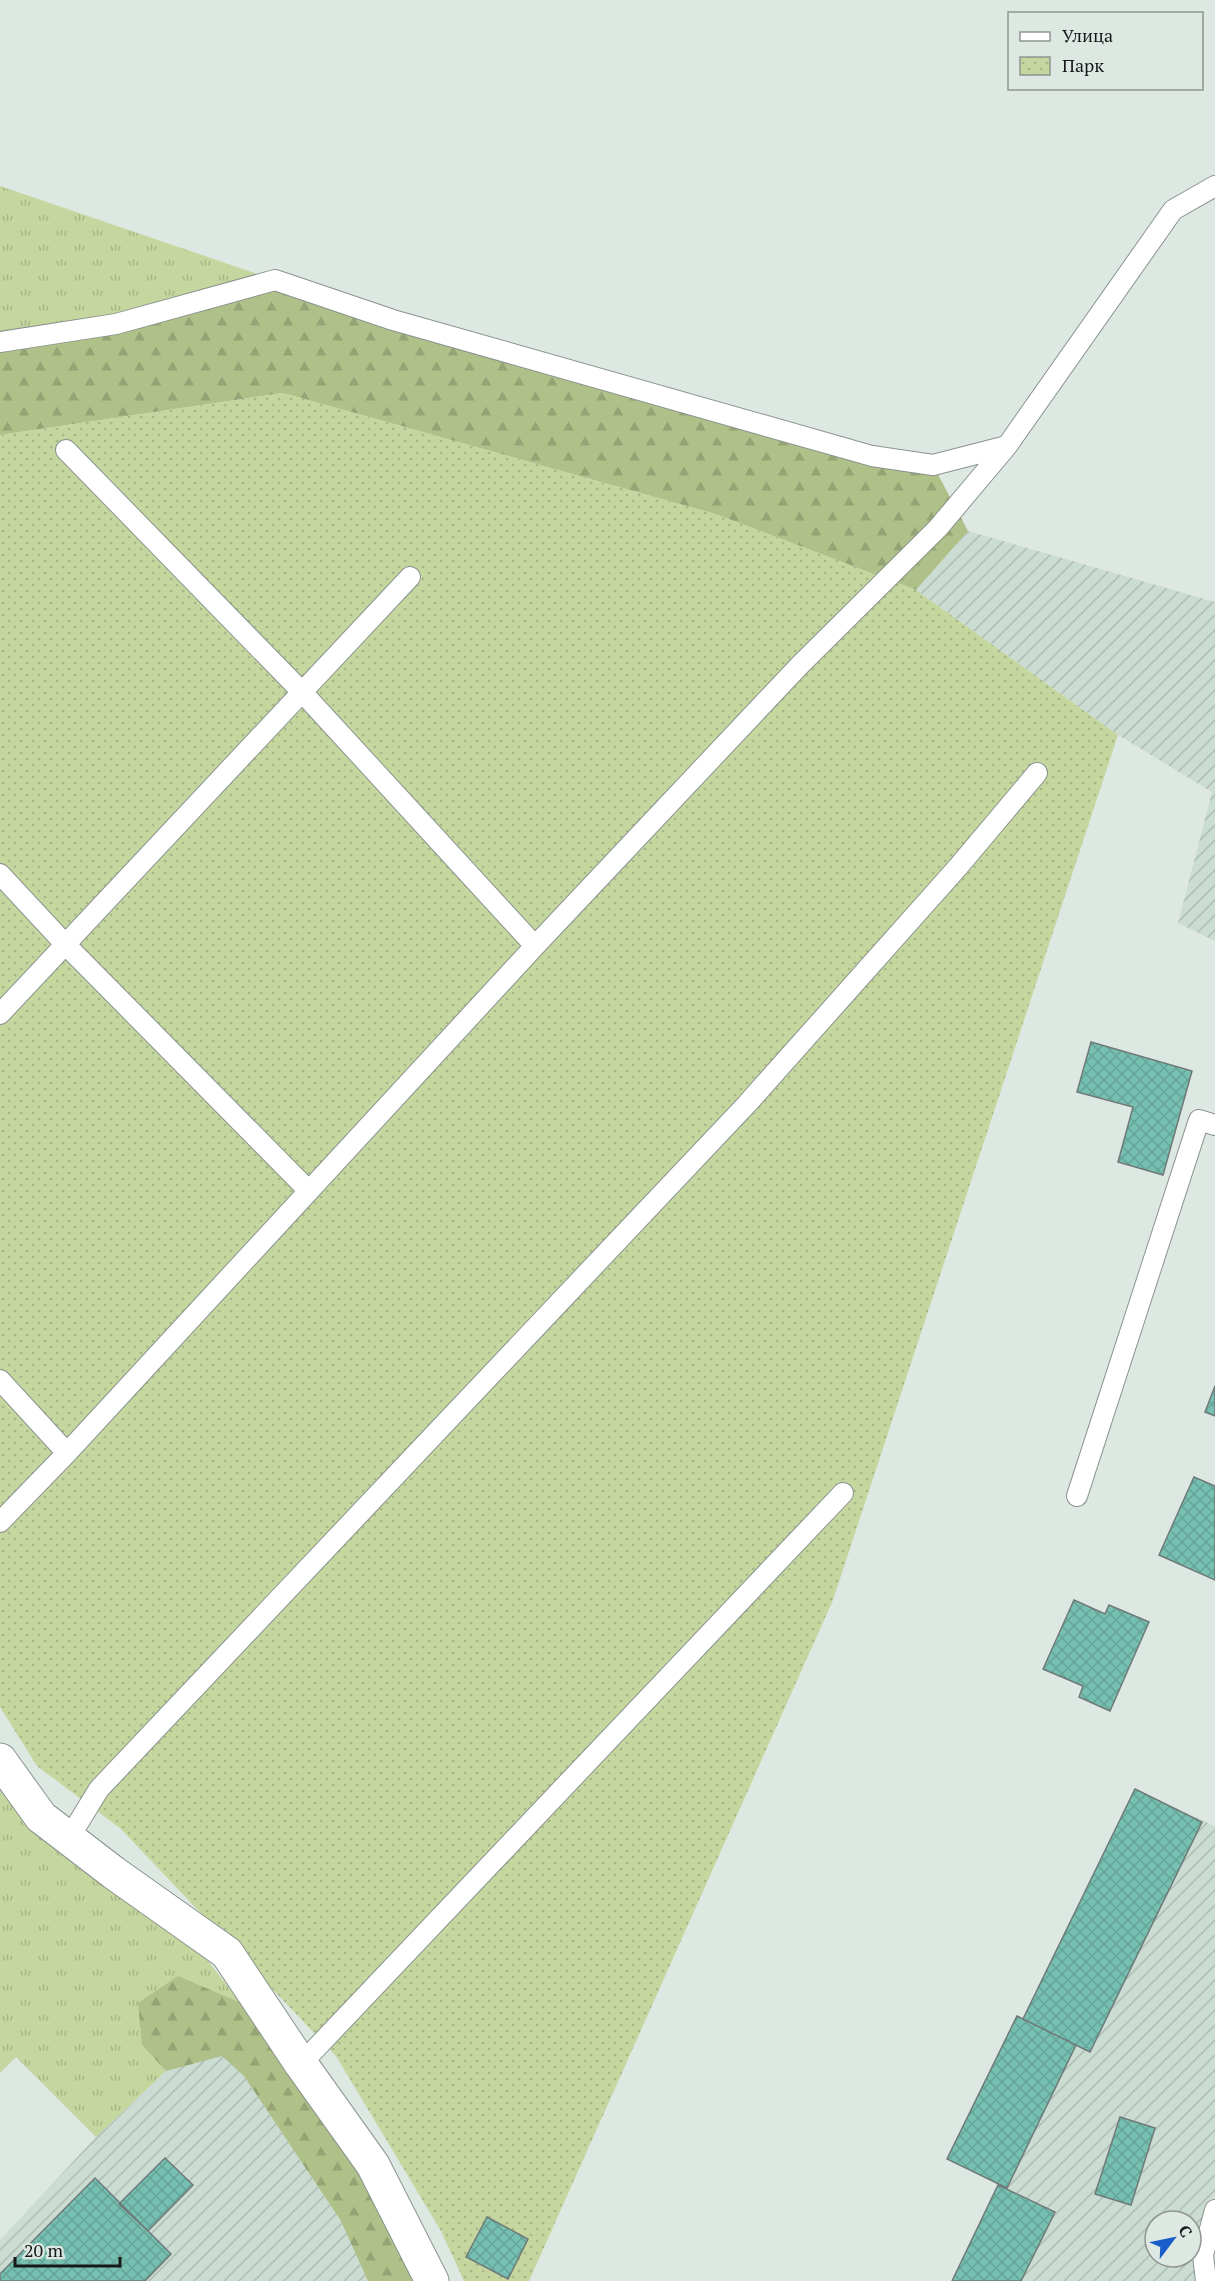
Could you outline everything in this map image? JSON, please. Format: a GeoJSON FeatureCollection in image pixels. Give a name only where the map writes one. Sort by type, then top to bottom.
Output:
{"type":"FeatureCollection","features":[{"type":"Feature","properties":{"kind":"street"},"geometry":{"type":"LineString","coordinates":[[0,1760],[42,1816],[114,1873],[227,1953],[301,2064],[373,2165],[432,2281]]}},
{"type":"Feature","properties":{"kind":"lane"},"geometry":{"type":"LineString","coordinates":[[0,1522],[67,1453],[535,946],[799,666],[938,528],[1007,446],[1173,210],[1215,186]]}},
{"type":"Feature","properties":{"kind":"lane"},"geometry":{"type":"LineString","coordinates":[[0,342],[116,324],[275,280],[393,320],[872,456],[933,465],[1007,446]]}},
{"type":"Feature","properties":{"kind":"lane"},"geometry":{"type":"LineString","coordinates":[[66,450],[302,692],[535,946]]}},
{"type":"Feature","properties":{"kind":"lane"},"geometry":{"type":"LineString","coordinates":[[0,1014],[410,577]]}},
{"type":"Feature","properties":{"kind":"lane"},"geometry":{"type":"LineString","coordinates":[[69,1838],[99,1790],[747,1104],[958,867],[1037,773]]}},
{"type":"Feature","properties":{"kind":"lane"},"geometry":{"type":"LineString","coordinates":[[0,874],[65,944],[308,1190]]}},
{"type":"Feature","properties":{"kind":"lane"},"geometry":{"type":"LineString","coordinates":[[1077,1496],[1199,1120],[1215,1125]]}},
{"type":"Feature","properties":{"kind":"lane"},"geometry":{"type":"LineString","coordinates":[[0,1380],[67,1453]]}},
{"type":"Feature","properties":{"kind":"lane"},"geometry":{"type":"LineString","coordinates":[[301,2064],[843,1493]]}},
{"type":"Feature","properties":{"kind":"lane"},"geometry":{"type":"LineString","coordinates":[[1206,2281],[1203,2255],[1215,2210]]}},
{"type":"Feature","properties":{"kind":"shaded area"},"geometry":{"type":"Polygon","coordinates":[[[968,531],[1215,602],[1215,941],[1178,923],[1212,792],[1118,735],[916,590],[968,531]]]}},
{"type":"Feature","properties":{"kind":"shaded area"},"geometry":{"type":"Polygon","coordinates":[[[1135,1789],[1215,1826],[1215,2281],[952,2281],[998,2185],[947,2159],[1017,2016],[1023,2019],[1135,1789]]]}},
{"type":"Feature","properties":{"kind":"shaded area"},"geometry":{"type":"Polygon","coordinates":[[[211,2029],[421,2281],[0,2281],[0,2240],[96,2137],[211,2029]]]}},
{"type":"Feature","properties":{"kind":"green space"},"geometry":{"type":"Polygon","coordinates":[[[0,186],[275,280],[0,342],[0,186]]]}},
{"type":"Feature","properties":{"kind":"green space"},"geometry":{"type":"Polygon","coordinates":[[[275,280],[933,465],[968,531],[916,590],[715,514],[283,393],[0,435],[0,342],[275,280]]]}},
{"type":"Feature","properties":{"kind":"green space"},"geometry":{"type":"Polygon","coordinates":[[[283,393],[715,514],[916,590],[1118,735],[833,1600],[529,2281],[464,2281],[441,2231],[336,2056],[121,1829],[37,1766],[0,1707],[0,435],[283,393]]]}},
{"type":"Feature","properties":{"kind":"green space"},"geometry":{"type":"Polygon","coordinates":[[[0,1768],[201,1952],[241,2003],[142,2045],[166,2071],[96,2137],[16,2057],[0,2073],[0,1768]]]}},
{"type":"Feature","properties":{"kind":"green space"},"geometry":{"type":"Polygon","coordinates":[[[178,1976],[241,2003],[353,2150],[421,2281],[368,2281],[341,2221],[244,2076],[222,2056],[166,2071],[142,2045],[138,2003],[178,1976]]]}},
{"type":"Feature","properties":{"kind":"building"},"geometry":{"type":"Polygon","coordinates":[[[1091,1042],[1192,1071],[1163,1175],[1118,1162],[1133,1107],[1077,1092],[1091,1042]]]}},
{"type":"Feature","properties":{"kind":"building"},"geometry":{"type":"Polygon","coordinates":[[[1215,1386],[1215,1416],[1205,1412],[1215,1386]]]}},
{"type":"Feature","properties":{"kind":"building"},"geometry":{"type":"Polygon","coordinates":[[[1194,1477],[1215,1486],[1215,1580],[1159,1555],[1194,1477]]]}},
{"type":"Feature","properties":{"kind":"building"},"geometry":{"type":"Polygon","coordinates":[[[1074,1600],[1105,1614],[1109,1605],[1149,1622],[1110,1711],[1079,1697],[1083,1686],[1043,1669],[1074,1600]]]}},
{"type":"Feature","properties":{"kind":"building"},"geometry":{"type":"Polygon","coordinates":[[[1135,1789],[1202,1822],[1090,2052],[1023,2019],[1135,1789]]]}},
{"type":"Feature","properties":{"kind":"building"},"geometry":{"type":"Polygon","coordinates":[[[1017,2016],[1076,2045],[1007,2188],[947,2159],[1017,2016]]]}},
{"type":"Feature","properties":{"kind":"building"},"geometry":{"type":"Polygon","coordinates":[[[1120,2117],[1155,2128],[1131,2205],[1095,2194],[1120,2117]]]}},
{"type":"Feature","properties":{"kind":"building"},"geometry":{"type":"Polygon","coordinates":[[[165,2158],[193,2185],[148,2231],[119,2204],[165,2158]]]}},
{"type":"Feature","properties":{"kind":"building"},"geometry":{"type":"Polygon","coordinates":[[[95,2178],[171,2254],[145,2281],[0,2281],[0,2274],[95,2178]]]}},
{"type":"Feature","properties":{"kind":"building"},"geometry":{"type":"Polygon","coordinates":[[[998,2185],[1055,2212],[1021,2281],[952,2281],[998,2185]]]}},
{"type":"Feature","properties":{"kind":"building"},"geometry":{"type":"Polygon","coordinates":[[[487,2217],[528,2239],[508,2279],[466,2257],[487,2217]]]}}]}
